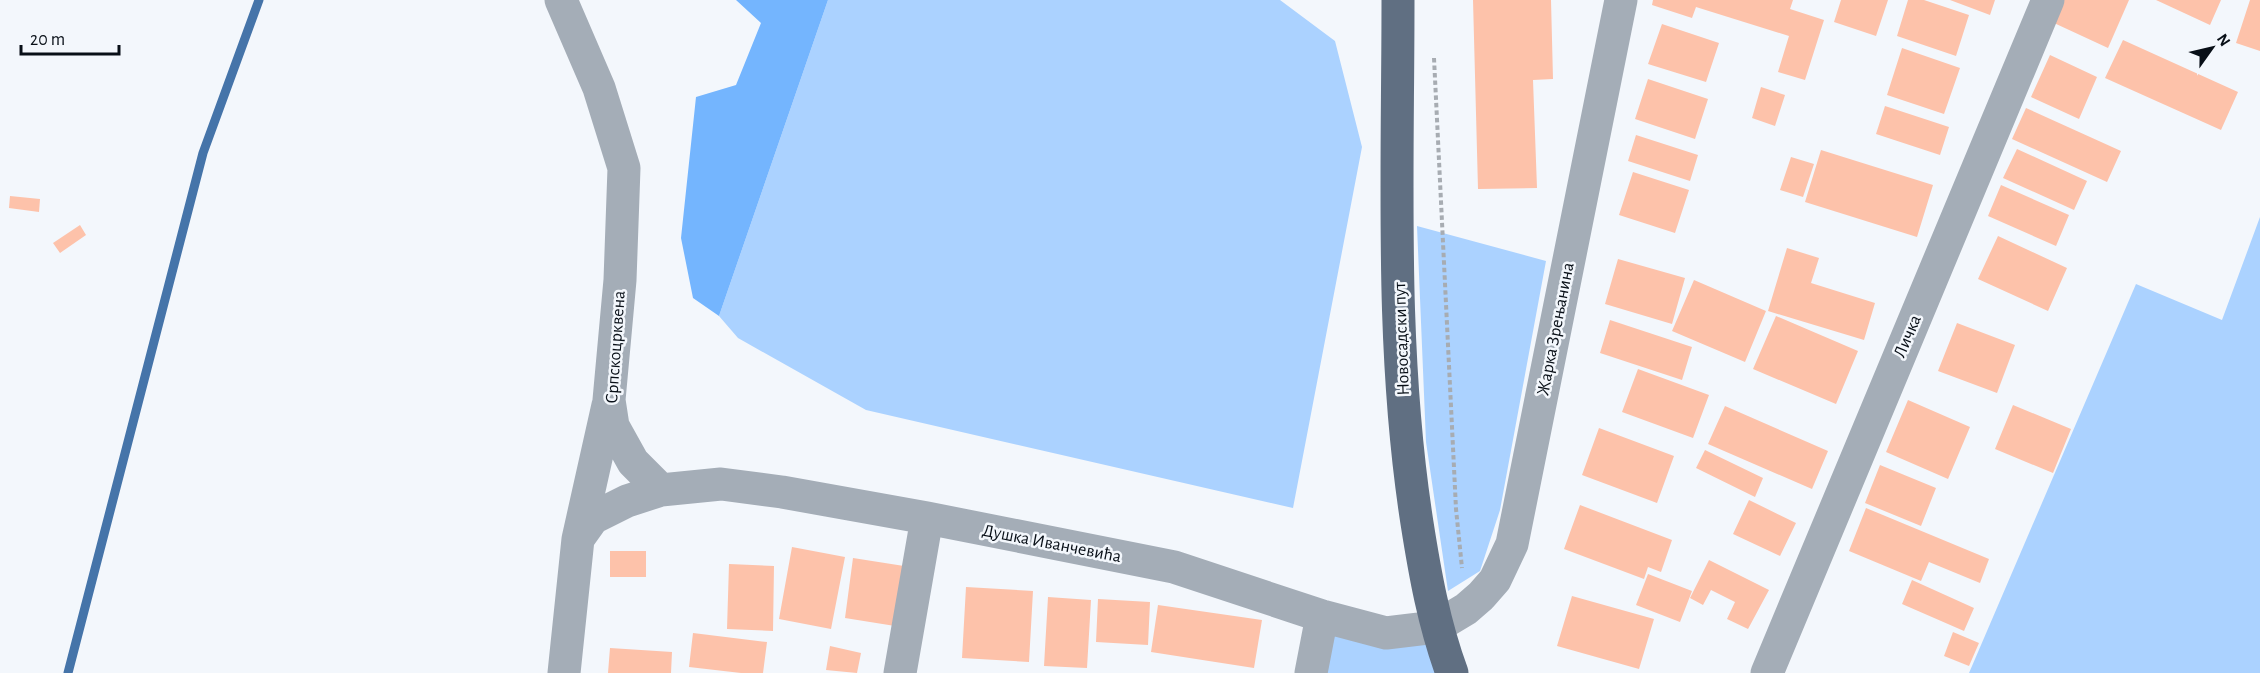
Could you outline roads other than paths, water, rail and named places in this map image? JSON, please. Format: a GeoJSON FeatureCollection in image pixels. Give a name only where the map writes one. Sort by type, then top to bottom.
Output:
{"type":"FeatureCollection","features":[{"type":"Feature","properties":{"kind":"main road","name":"Новосадски пут"},"geometry":{"type":"LineString","coordinates":[[1398,0],[1400,371],[1407,457],[1428,591],[1436,627],[1452,673]]}},
{"type":"Feature","properties":{"kind":"street","name":"Српскоцрквена"},"geometry":{"type":"LineString","coordinates":[[561,0],[599,88],[624,168],[620,280],[609,400],[613,426],[633,462],[661,490]]}},
{"type":"Feature","properties":{"kind":"street","name":"Жарка Зрењанина"},"geometry":{"type":"LineString","coordinates":[[1436,627],[1466,609],[1481,596],[1495,580],[1512,544],[1621,0]]}},
{"type":"Feature","properties":{"kind":"street","name":"Личка"},"geometry":{"type":"LineString","coordinates":[[1767,673],[2048,0]]}},
{"type":"Feature","properties":{"kind":"street"},"geometry":{"type":"LineString","coordinates":[[564,673],[578,539],[609,400]]}},
{"type":"Feature","properties":{"kind":"street","name":"Душка Иванчевића"},"geometry":{"type":"LineString","coordinates":[[661,490],[722,484],[782,492],[1174,567],[1322,616],[1386,633],[1436,627]]}},
{"type":"Feature","properties":{"kind":"street"},"geometry":{"type":"LineString","coordinates":[[578,539],[593,518],[627,501],[661,490]]}},
{"type":"Feature","properties":{"kind":"street"},"geometry":{"type":"LineString","coordinates":[[900,673],[927,518]]}},
{"type":"Feature","properties":{"kind":"street"},"geometry":{"type":"LineString","coordinates":[[1311,673],[1322,616]]}},
{"type":"Feature","properties":{"kind":"waterway"},"geometry":{"type":"LineString","coordinates":[[68,673],[203,153],[259,0]]}}]}
